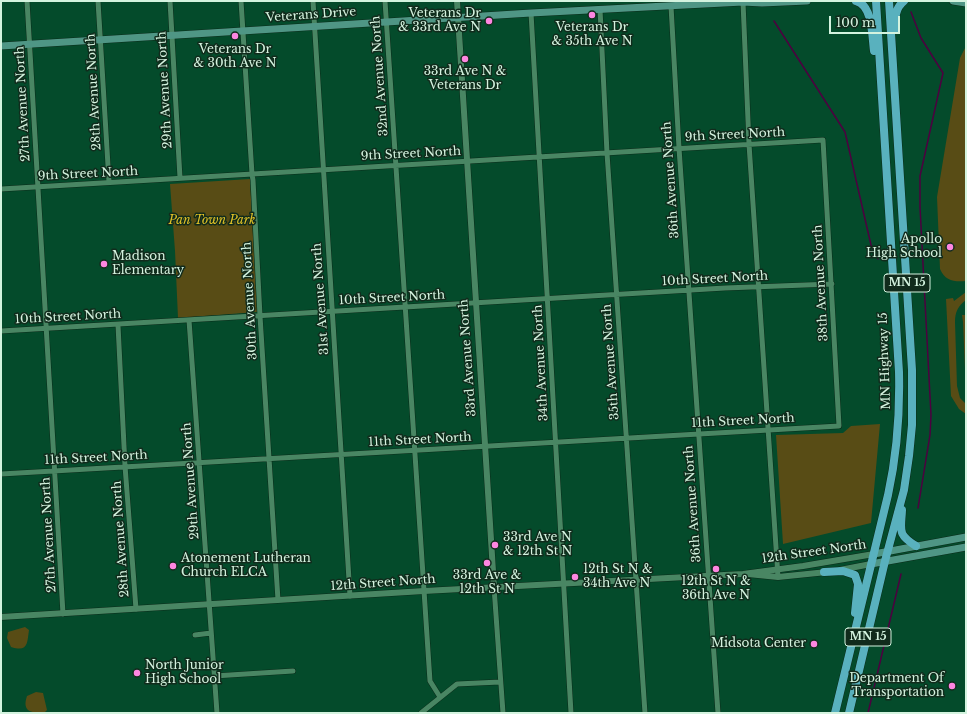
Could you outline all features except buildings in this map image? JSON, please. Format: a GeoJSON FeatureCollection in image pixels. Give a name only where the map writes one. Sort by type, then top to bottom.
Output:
{"type":"FeatureCollection","features":[{"type":"Feature","properties":{"kind":"highway"},"geometry":{"type":"LineString","coordinates":[[856,1],[863,5],[868,14],[882,100]]}},
{"type":"Feature","properties":{"kind":"highway","name":"MN Highway 15"},"geometry":{"type":"LineString","coordinates":[[835,713],[892,475],[898,440],[900,407],[876,1]]}},
{"type":"Feature","properties":{"kind":"highway","name":"MN Highway 15"},"geometry":{"type":"LineString","coordinates":[[849,713],[885,561],[904,490],[911,442],[913,394],[889,1]]}},
{"type":"Feature","properties":{"kind":"highway"},"geometry":{"type":"LineString","coordinates":[[894,86],[896,13],[899,6],[904,1]]}},
{"type":"Feature","properties":{"kind":"highway"},"geometry":{"type":"LineString","coordinates":[[904,490],[902,533],[905,540],[916,546]]}},
{"type":"Feature","properties":{"kind":"highway"},"geometry":{"type":"LineString","coordinates":[[824,572],[848,572],[855,575],[858,584],[855,612],[843,680]]}},
{"type":"Feature","properties":{"kind":"main road","name":"Veterans Drive"},"geometry":{"type":"LineString","coordinates":[[1,46],[531,12],[671,6],[744,1],[762,3],[807,1]]}},
{"type":"Feature","properties":{"kind":"main road"},"geometry":{"type":"LineString","coordinates":[[953,1],[966,3]]}},
{"type":"Feature","properties":{"kind":"main road","name":"12th Street North"},"geometry":{"type":"LineString","coordinates":[[874,554],[966,538]]}},
{"type":"Feature","properties":{"kind":"main road"},"geometry":{"type":"LineString","coordinates":[[871,564],[966,547]]}},
{"type":"Feature","properties":{"kind":"street","name":"27th Avenue North"},"geometry":{"type":"LineString","coordinates":[[27,1],[64,614]]}},
{"type":"Feature","properties":{"kind":"street","name":"28th Avenue North"},"geometry":{"type":"LineString","coordinates":[[98,1],[109,182]]}},
{"type":"Feature","properties":{"kind":"street","name":"29th Avenue North"},"geometry":{"type":"LineString","coordinates":[[170,1],[180,178]]}},
{"type":"Feature","properties":{"kind":"street","name":"30th Avenue North"},"geometry":{"type":"LineString","coordinates":[[241,1],[252,174],[254,180],[260,316],[278,600]]}},
{"type":"Feature","properties":{"kind":"street","name":"31st Avenue North"},"geometry":{"type":"LineString","coordinates":[[313,1],[350,596]]}},
{"type":"Feature","properties":{"kind":"street","name":"32nd Avenue North"},"geometry":{"type":"LineString","coordinates":[[385,1],[430,681],[440,697]]}},
{"type":"Feature","properties":{"kind":"street","name":"33rd Avenue North"},"geometry":{"type":"LineString","coordinates":[[457,1],[503,713]]}},
{"type":"Feature","properties":{"kind":"street"},"geometry":{"type":"LineString","coordinates":[[744,1],[749,144],[778,577]]}},
{"type":"Feature","properties":{"kind":"street","name":"36th Avenue North"},"geometry":{"type":"LineString","coordinates":[[671,6],[688,290],[718,713]]}},
{"type":"Feature","properties":{"kind":"street","name":"35th Avenue North"},"geometry":{"type":"LineString","coordinates":[[600,9],[626,438],[645,713]]}},
{"type":"Feature","properties":{"kind":"street","name":"34th Avenue North"},"geometry":{"type":"LineString","coordinates":[[531,12],[571,713]]}},
{"type":"Feature","properties":{"kind":"street","name":"9th Street North"},"geometry":{"type":"LineString","coordinates":[[1,189],[823,140]]}},
{"type":"Feature","properties":{"kind":"street","name":"38th Avenue North"},"geometry":{"type":"LineString","coordinates":[[823,140],[839,426]]}},
{"type":"Feature","properties":{"kind":"street","name":"10th Street North"},"geometry":{"type":"LineString","coordinates":[[1,331],[688,290],[832,284]]}},
{"type":"Feature","properties":{"kind":"street","name":"29th Avenue North"},"geometry":{"type":"LineString","coordinates":[[188,320],[217,713]]}},
{"type":"Feature","properties":{"kind":"street","name":"28th Avenue North"},"geometry":{"type":"LineString","coordinates":[[118,325],[125,466],[136,609]]}},
{"type":"Feature","properties":{"kind":"street","name":"11th Street North"},"geometry":{"type":"LineString","coordinates":[[1,474],[839,426]]}},
{"type":"Feature","properties":{"kind":"street","name":"12th Street North"},"geometry":{"type":"LineString","coordinates":[[1,617],[636,578],[743,574],[874,554]]}},
{"type":"Feature","properties":{"kind":"street","name":"12th Street North"},"geometry":{"type":"LineString","coordinates":[[743,574],[778,577],[824,572],[871,564]]}},
{"type":"Feature","properties":{"kind":"street"},"geometry":{"type":"LineString","coordinates":[[195,635],[211,633]]}},
{"type":"Feature","properties":{"kind":"street"},"geometry":{"type":"LineString","coordinates":[[214,676],[293,671]]}},
{"type":"Feature","properties":{"kind":"street"},"geometry":{"type":"LineString","coordinates":[[421,713],[457,684],[500,682]]}},
{"type":"Feature","properties":{"kind":"green space"},"geometry":{"type":"Polygon","coordinates":[[[966,46],[966,281],[958,281],[950,280],[944,276],[940,269],[937,197],[960,58],[966,46]]]}},
{"type":"Feature","properties":{"kind":"green space","name":"Pan Town Park"},"geometry":{"type":"Polygon","coordinates":[[[250,179],[257,312],[178,318],[170,184],[250,179]]]}},
{"type":"Feature","properties":{"kind":"green space"},"geometry":{"type":"Polygon","coordinates":[[[966,292],[966,300],[958,310],[955,322],[957,386],[960,398],[966,404],[966,414],[959,409],[951,396],[946,299],[953,298],[954,301],[966,292]]]}},
{"type":"Feature","properties":{"kind":"green space"},"geometry":{"type":"Polygon","coordinates":[[[962,315],[966,315],[966,392],[963,322],[962,315]]]}},
{"type":"Feature","properties":{"kind":"green space"},"geometry":{"type":"Polygon","coordinates":[[[880,424],[871,523],[783,544],[776,435],[843,433],[851,426],[880,424]]]}},
{"type":"Feature","properties":{"kind":"green space"},"geometry":{"type":"Polygon","coordinates":[[[25,627],[29,630],[26,646],[24,648],[11,647],[7,638],[8,632],[25,627]]]}},
{"type":"Feature","properties":{"kind":"green space"},"geometry":{"type":"Polygon","coordinates":[[[36,692],[43,693],[47,710],[44,713],[31,712],[26,708],[27,696],[36,692]]]}},
{"type":"Feature","properties":{"kind":"waterway"},"geometry":{"type":"LineString","coordinates":[[911,12],[921,38],[943,73],[920,176],[920,207],[931,415],[930,435],[918,508]]}},
{"type":"Feature","properties":{"kind":"waterway"},"geometry":{"type":"LineString","coordinates":[[774,21],[845,132],[871,245],[878,259]]}},
{"type":"Feature","properties":{"kind":"waterway"},"geometry":{"type":"LineString","coordinates":[[868,713],[901,574]]}},
{"type":"Feature","properties":{"kind":"place","name":"Veterans Dr & 35th Ave N"},"geometry":{"type":"Point","coordinates":[592,15]}},
{"type":"Feature","properties":{"kind":"place","name":"Veterans Dr & 33rd Ave N"},"geometry":{"type":"Point","coordinates":[489,21]}},
{"type":"Feature","properties":{"kind":"place","name":"Veterans Dr & 30th Ave N"},"geometry":{"type":"Point","coordinates":[235,36]}},
{"type":"Feature","properties":{"kind":"place","name":"33rd Ave N & Veterans Dr"},"geometry":{"type":"Point","coordinates":[465,59]}},
{"type":"Feature","properties":{"kind":"place","name":"Apollo High School"},"geometry":{"type":"Point","coordinates":[950,247]}},
{"type":"Feature","properties":{"kind":"place","name":"Madison Elementary"},"geometry":{"type":"Point","coordinates":[104,264]}},
{"type":"Feature","properties":{"kind":"place","name":"33rd Ave N & 12th St N"},"geometry":{"type":"Point","coordinates":[495,545]}},
{"type":"Feature","properties":{"kind":"place","name":"33rd Ave & 12th St N"},"geometry":{"type":"Point","coordinates":[487,563]}},
{"type":"Feature","properties":{"kind":"place","name":"Atonement Lutheran Church ELCA"},"geometry":{"type":"Point","coordinates":[173,566]}},
{"type":"Feature","properties":{"kind":"place","name":"12th St N & 36th Ave N"},"geometry":{"type":"Point","coordinates":[716,569]}},
{"type":"Feature","properties":{"kind":"place","name":"12th St N & 34th Ave N"},"geometry":{"type":"Point","coordinates":[575,577]}},
{"type":"Feature","properties":{"kind":"place","name":"Midsota Center"},"geometry":{"type":"Point","coordinates":[814,644]}},
{"type":"Feature","properties":{"kind":"place","name":"North Junior High School"},"geometry":{"type":"Point","coordinates":[137,673]}},
{"type":"Feature","properties":{"kind":"place","name":"Department Of Transportation"},"geometry":{"type":"Point","coordinates":[952,686]}}]}
